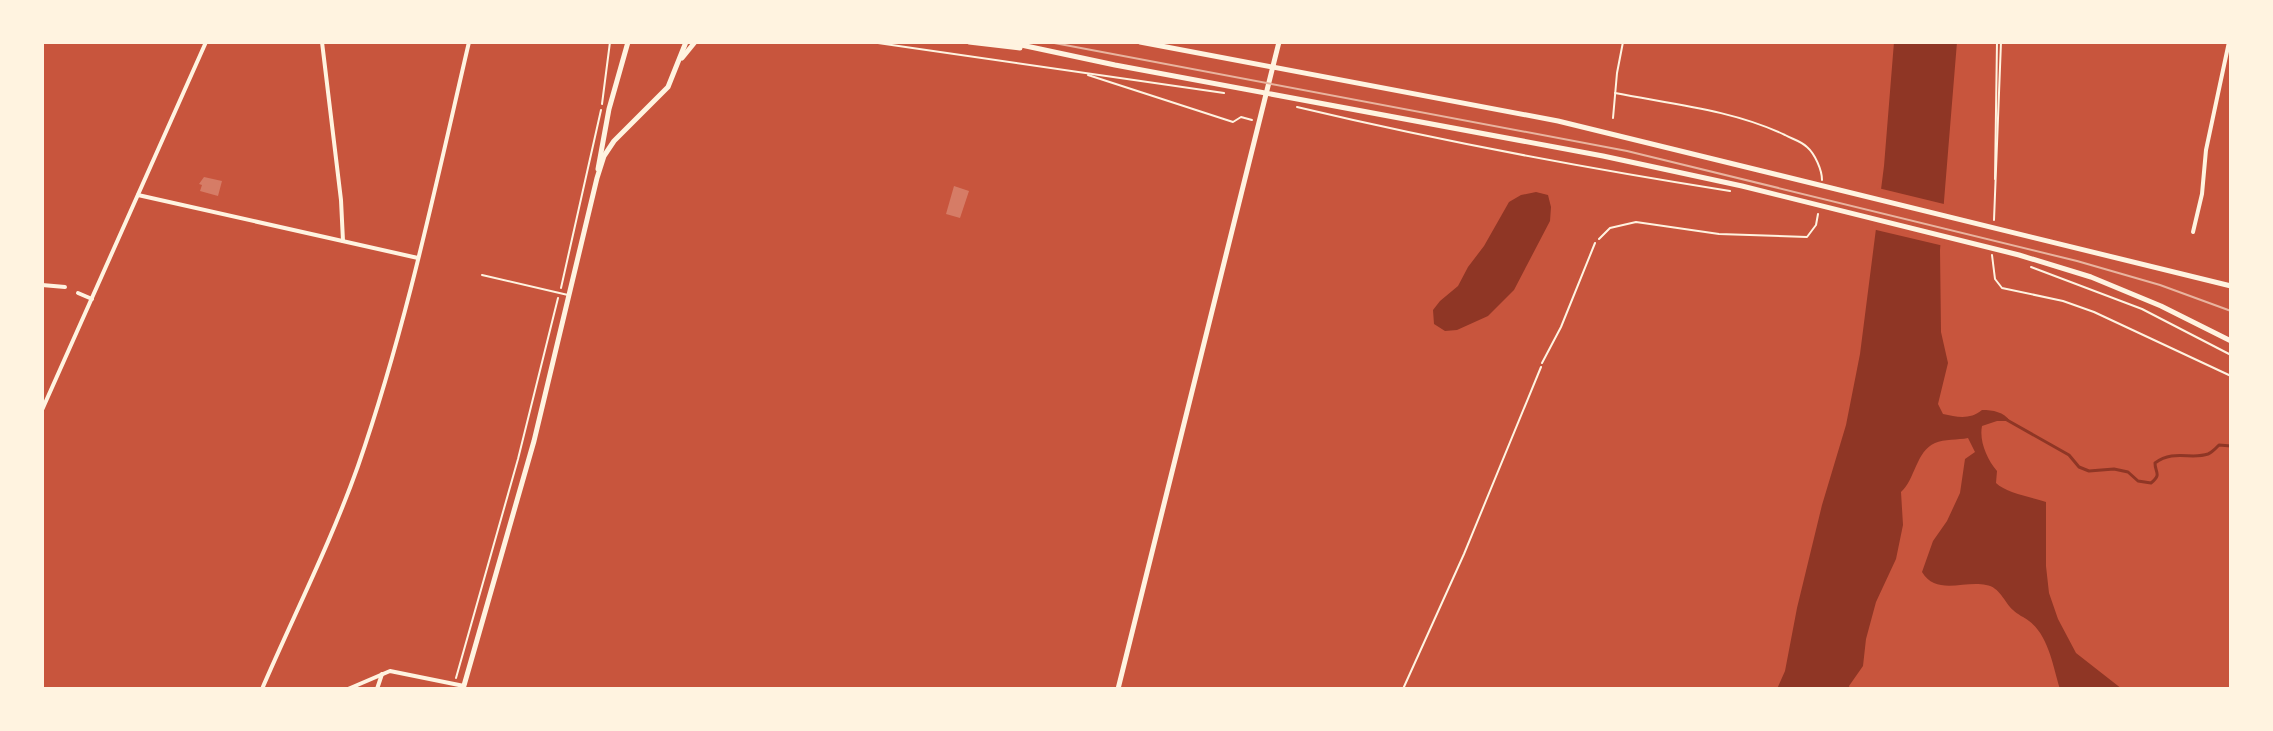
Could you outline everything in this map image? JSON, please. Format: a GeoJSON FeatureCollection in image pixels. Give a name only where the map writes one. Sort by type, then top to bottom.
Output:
{"type":"FeatureCollection","features":[{"type":"Feature","properties":{"kind":"main road"},"geometry":{"type":"LineString","coordinates":[[464,687],[534,441],[626,42]]}},
{"type":"Feature","properties":{"kind":"main road"},"geometry":{"type":"LineString","coordinates":[[597,178],[609,148],[625,127],[664,92],[686,42]]}},
{"type":"Feature","properties":{"kind":"main road"},"geometry":{"type":"LineString","coordinates":[[679,62],[695,42]]}},
{"type":"Feature","properties":{"kind":"main road"},"geometry":{"type":"LineString","coordinates":[[969,42],[1038,49]]}},
{"type":"Feature","properties":{"kind":"main road"},"geometry":{"type":"LineString","coordinates":[[1007,42],[1232,91],[1280,96],[1628,161],[1742,186],[2019,255],[2125,290],[2231,341]]}},
{"type":"Feature","properties":{"kind":"main road"},"geometry":{"type":"LineString","coordinates":[[1140,42],[1558,121],[2231,286]]}},
{"type":"Feature","properties":{"kind":"main road"},"geometry":{"type":"LineString","coordinates":[[1118,689],[1279,42]]}},
{"type":"Feature","properties":{"kind":"street"},"geometry":{"type":"LineString","coordinates":[[42,410],[206,42]]}},
{"type":"Feature","properties":{"kind":"street"},"geometry":{"type":"LineString","coordinates":[[322,42],[343,214],[343,241]]}},
{"type":"Feature","properties":{"kind":"street"},"geometry":{"type":"LineString","coordinates":[[262,689],[357,469],[418,258],[469,42]]}},
{"type":"Feature","properties":{"kind":"street"},"geometry":{"type":"LineString","coordinates":[[2193,232],[2202,194],[2206,150],[2229,42]]}},
{"type":"Feature","properties":{"kind":"street"},"geometry":{"type":"LineString","coordinates":[[138,195],[418,258]]}},
{"type":"Feature","properties":{"kind":"street"},"geometry":{"type":"LineString","coordinates":[[42,285],[65,287]]}},
{"type":"Feature","properties":{"kind":"street"},"geometry":{"type":"LineString","coordinates":[[78,293],[92,299]]}},
{"type":"Feature","properties":{"kind":"street"},"geometry":{"type":"LineString","coordinates":[[348,689],[390,671],[407,672],[464,687]]}},
{"type":"Feature","properties":{"kind":"street"},"geometry":{"type":"LineString","coordinates":[[377,689],[382,674]]}},
{"type":"Feature","properties":{"kind":"lane"},"geometry":{"type":"LineString","coordinates":[[1542,363],[1561,327],[1595,243]]}},
{"type":"Feature","properties":{"kind":"lane"},"geometry":{"type":"LineString","coordinates":[[482,275],[569,295]]}},
{"type":"Feature","properties":{"kind":"path"},"geometry":{"type":"LineString","coordinates":[[455,683],[518,459],[559,293],[602,106],[610,42]]}},
{"type":"Feature","properties":{"kind":"path"},"geometry":{"type":"LineString","coordinates":[[871,42],[1232,91]]}},
{"type":"Feature","properties":{"kind":"path"},"geometry":{"type":"LineString","coordinates":[[1613,118],[1623,42]]}},
{"type":"Feature","properties":{"kind":"path"},"geometry":{"type":"LineString","coordinates":[[1993,229],[1999,42]]}},
{"type":"Feature","properties":{"kind":"path"},"geometry":{"type":"LineString","coordinates":[[1083,73],[1233,122],[1241,117],[1255,121]]}},
{"type":"Feature","properties":{"kind":"path"},"geometry":{"type":"LineString","coordinates":[[1288,105],[1591,169],[1731,191]]}},
{"type":"Feature","properties":{"kind":"path"},"geometry":{"type":"LineString","coordinates":[[1993,245],[1993,271],[2002,288],[2063,301],[2094,312],[2231,376]]}},
{"type":"Feature","properties":{"kind":"path"},"geometry":{"type":"LineString","coordinates":[[2025,264],[2142,309],[2231,355]]}},
{"type":"Feature","properties":{"kind":"path"},"geometry":{"type":"LineString","coordinates":[[1403,689],[1464,554],[1542,363]]}},
{"type":"Feature","properties":{"kind":"shaded area"},"geometry":{"type":"Polygon","coordinates":[[[1894,42],[1957,42],[1940,250],[1941,332],[1948,363],[1938,404],[1943,414],[1963,417],[1990,410],[2010,421],[1982,426],[1985,450],[1997,471],[1996,483],[2012,492],[2046,502],[2046,566],[2049,593],[2058,619],[2076,653],[2122,689],[2060,689],[2049,652],[2036,627],[2013,610],[1995,589],[1978,584],[1943,585],[1928,579],[1922,572],[1933,541],[1960,493],[1965,459],[1975,452],[1968,438],[1943,441],[1929,447],[1901,492],[1903,525],[1896,559],[1876,602],[1866,639],[1863,666],[1850,689],[1777,689],[1785,671],[1822,505],[1846,425],[1860,354],[1884,166],[1894,42]]]}},
{"type":"Feature","properties":{"kind":"shaded area"},"geometry":{"type":"Polygon","coordinates":[[[1536,192],[1548,195],[1550,221],[1514,290],[1488,316],[1457,330],[1445,331],[1434,324],[1433,310],[1458,286],[1509,202],[1536,192]]]}},
{"type":"Feature","properties":{"kind":"pier"},"geometry":{"type":"Polygon","coordinates":[[[1878,188],[1948,205],[1944,246],[1872,229],[1878,188]]]}},
{"type":"Feature","properties":{"kind":"building"},"geometry":{"type":"Polygon","coordinates":[[[204,177],[222,181],[218,196],[200,191],[202,185],[199,184],[204,177]]]}},
{"type":"Feature","properties":{"kind":"building"},"geometry":{"type":"Polygon","coordinates":[[[954,186],[969,191],[960,218],[946,214],[954,186]]]}},
{"type":"Feature","properties":{"kind":"waterway"},"geometry":{"type":"LineString","coordinates":[[2007,420],[2069,455],[2079,467],[2089,471],[2114,469],[2128,472],[2138,481],[2151,483],[2157,475],[2155,463],[2162,459],[2202,456],[2219,445],[2231,446]]}},
{"type":"Feature","properties":{"kind":"tram line"},"geometry":{"type":"LineString","coordinates":[[1049,42],[1627,151],[2077,261],[2160,285],[2231,311]]}}]}
